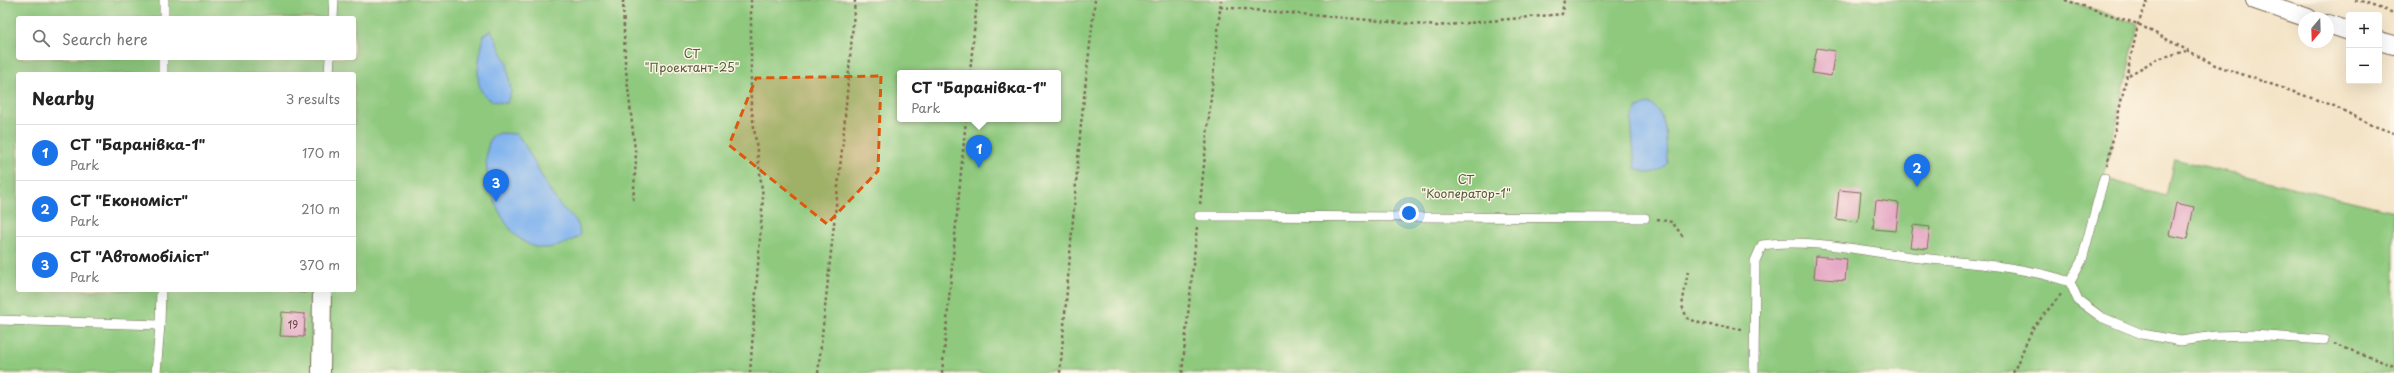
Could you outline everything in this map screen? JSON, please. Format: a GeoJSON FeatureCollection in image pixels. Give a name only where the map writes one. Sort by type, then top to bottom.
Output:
{"type":"FeatureCollection","features":[{"type":"Feature","properties":{"kind":"street"},"geometry":{"type":"LineString","coordinates":[[2255,0],[2298,15]]}},
{"type":"Feature","properties":{"kind":"street"},"geometry":{"type":"LineString","coordinates":[[2334,26],[2346,30]]}},
{"type":"Feature","properties":{"kind":"street"},"geometry":{"type":"LineString","coordinates":[[2382,41],[2394,45]]}},
{"type":"Feature","properties":{"kind":"street"},"geometry":{"type":"LineString","coordinates":[[321,373],[322,292]]}},
{"type":"Feature","properties":{"kind":"lane"},"geometry":{"type":"LineString","coordinates":[[164,0],[164,16]]}},
{"type":"Feature","properties":{"kind":"lane"},"geometry":{"type":"LineString","coordinates":[[333,16],[334,0]]}},
{"type":"Feature","properties":{"kind":"lane"},"geometry":{"type":"LineString","coordinates":[[163,60],[163,72]]}},
{"type":"Feature","properties":{"kind":"lane"},"geometry":{"type":"LineString","coordinates":[[330,60],[330,72]]}},
{"type":"Feature","properties":{"kind":"lane"},"geometry":{"type":"LineString","coordinates":[[2070,282],[2082,260],[2104,178]]}},
{"type":"Feature","properties":{"kind":"lane"},"geometry":{"type":"LineString","coordinates":[[1199,216],[1645,218]]}},
{"type":"Feature","properties":{"kind":"lane"},"geometry":{"type":"LineString","coordinates":[[1754,373],[1754,261],[1762,245],[1776,243],[1820,245],[2054,276],[2070,282],[2078,300],[2100,318],[2142,334],[2181,341],[2214,336],[2245,335],[2324,340]]}},
{"type":"Feature","properties":{"kind":"lane"},"geometry":{"type":"LineString","coordinates":[[156,373],[161,292]]}},
{"type":"Feature","properties":{"kind":"lane"},"geometry":{"type":"LineString","coordinates":[[0,320],[160,325]]}},
{"type":"Feature","properties":{"kind":"path"},"geometry":{"type":"LineString","coordinates":[[623,0],[624,61],[636,159],[633,203]]}},
{"type":"Feature","properties":{"kind":"path"},"geometry":{"type":"LineString","coordinates":[[750,373],[763,197],[751,104],[751,0]]}},
{"type":"Feature","properties":{"kind":"path"},"geometry":{"type":"LineString","coordinates":[[818,373],[843,140],[854,0]]}},
{"type":"Feature","properties":{"kind":"path"},"geometry":{"type":"LineString","coordinates":[[970,70],[977,0]]}},
{"type":"Feature","properties":{"kind":"path"},"geometry":{"type":"LineString","coordinates":[[1060,373],[1081,124],[1095,0]]}},
{"type":"Feature","properties":{"kind":"path"},"geometry":{"type":"LineString","coordinates":[[1182,373],[1221,0]]}},
{"type":"Feature","properties":{"kind":"path"},"geometry":{"type":"LineString","coordinates":[[1220,7],[1437,26],[1562,14],[1564,0]]}},
{"type":"Feature","properties":{"kind":"path"},"geometry":{"type":"LineString","coordinates":[[2065,0],[2138,24],[2186,51],[2215,64],[2332,105],[2374,126],[2394,133]]}},
{"type":"Feature","properties":{"kind":"path"},"geometry":{"type":"LineString","coordinates":[[2104,178],[2128,76],[2138,24],[2148,0]]}},
{"type":"Feature","properties":{"kind":"path"},"geometry":{"type":"LineString","coordinates":[[2355,0],[2394,13]]}},
{"type":"Feature","properties":{"kind":"path"},"geometry":{"type":"LineString","coordinates":[[2128,76],[2157,59],[2186,51]]}},
{"type":"Feature","properties":{"kind":"path"},"geometry":{"type":"LineString","coordinates":[[942,373],[966,122]]}},
{"type":"Feature","properties":{"kind":"path"},"geometry":{"type":"LineString","coordinates":[[1645,218],[1672,222],[1684,238]]}},
{"type":"Feature","properties":{"kind":"path"},"geometry":{"type":"LineString","coordinates":[[1688,271],[1682,306],[1686,318],[1702,324],[1754,330]]}},
{"type":"Feature","properties":{"kind":"path"},"geometry":{"type":"LineString","coordinates":[[2013,373],[2033,328],[2070,282]]}},
{"type":"Feature","properties":{"kind":"path"},"geometry":{"type":"LineString","coordinates":[[2324,340],[2394,366]]}},
{"type":"Feature","properties":{"kind":"highlighted area"},"geometry":{"type":"Polygon","coordinates":[[[881,76],[878,171],[827,224],[729,145],[756,78],[881,76]]]}},
{"type":"Feature","properties":{"kind":"green space"},"geometry":{"type":"Polygon","coordinates":[[[0,0],[2065,0],[2138,24],[2104,178],[2166,196],[2174,159],[2394,211],[2394,373],[0,373],[0,0]]]}},
{"type":"Feature","properties":{"kind":"water"},"geometry":{"type":"Polygon","coordinates":[[[491,30],[507,63],[511,92],[507,103],[494,101],[485,96],[480,89],[478,68],[484,35],[491,30]]]}},
{"type":"Feature","properties":{"kind":"water"},"geometry":{"type":"Polygon","coordinates":[[[1649,103],[1656,108],[1663,122],[1668,163],[1660,170],[1653,173],[1635,168],[1631,119],[1638,108],[1649,103]]]}},
{"type":"Feature","properties":{"kind":"water"},"geometry":{"type":"Polygon","coordinates":[[[500,133],[517,134],[553,196],[578,224],[580,236],[556,246],[540,248],[526,243],[514,233],[503,218],[495,201],[489,183],[486,165],[487,149],[492,136],[500,133]]]}},
{"type":"Feature","properties":{"kind":"building"},"geometry":{"type":"Polygon","coordinates":[[[1817,48],[1835,51],[1831,76],[1812,73],[1817,48]]]}},
{"type":"Feature","properties":{"kind":"building"},"geometry":{"type":"Polygon","coordinates":[[[1839,190],[1861,192],[1858,222],[1836,219],[1839,190]]]}},
{"type":"Feature","properties":{"kind":"building"},"geometry":{"type":"Polygon","coordinates":[[[1876,200],[1899,203],[1896,231],[1873,229],[1876,200]]]}},
{"type":"Feature","properties":{"kind":"building"},"geometry":{"type":"Polygon","coordinates":[[[2176,203],[2194,207],[2187,239],[2169,235],[2176,203]]]}},
{"type":"Feature","properties":{"kind":"building"},"geometry":{"type":"Polygon","coordinates":[[[1913,225],[1930,227],[1927,249],[1910,247],[1913,225]]]}},
{"type":"Feature","properties":{"kind":"building"},"geometry":{"type":"Polygon","coordinates":[[[1816,256],[1847,259],[1845,281],[1814,278],[1816,256]]]}},
{"type":"Feature","properties":{"kind":"building"},"geometry":{"type":"Polygon","coordinates":[[[282,312],[305,314],[304,337],[280,336],[282,312]]]}},
{"type":"Feature","properties":{"kind":"place","name":"СТ \"Баранівка-1\""},"geometry":{"type":"Point","coordinates":[979,168]}},
{"type":"Feature","properties":{"kind":"place","name":"СТ \"Економіст\""},"geometry":{"type":"Point","coordinates":[1917,187]}},
{"type":"Feature","properties":{"kind":"place","name":"СТ \"Автомобіліст\""},"geometry":{"type":"Point","coordinates":[496,202]}},
{"type":"Feature","properties":{"kind":"park label","name":"СТ \"Проектант-25\""},"geometry":{"type":"Point","coordinates":[692,61]}},
{"type":"Feature","properties":{"kind":"park label","name":"СТ \"Кооператор-1\""},"geometry":{"type":"Point","coordinates":[1466,187]}}]}
